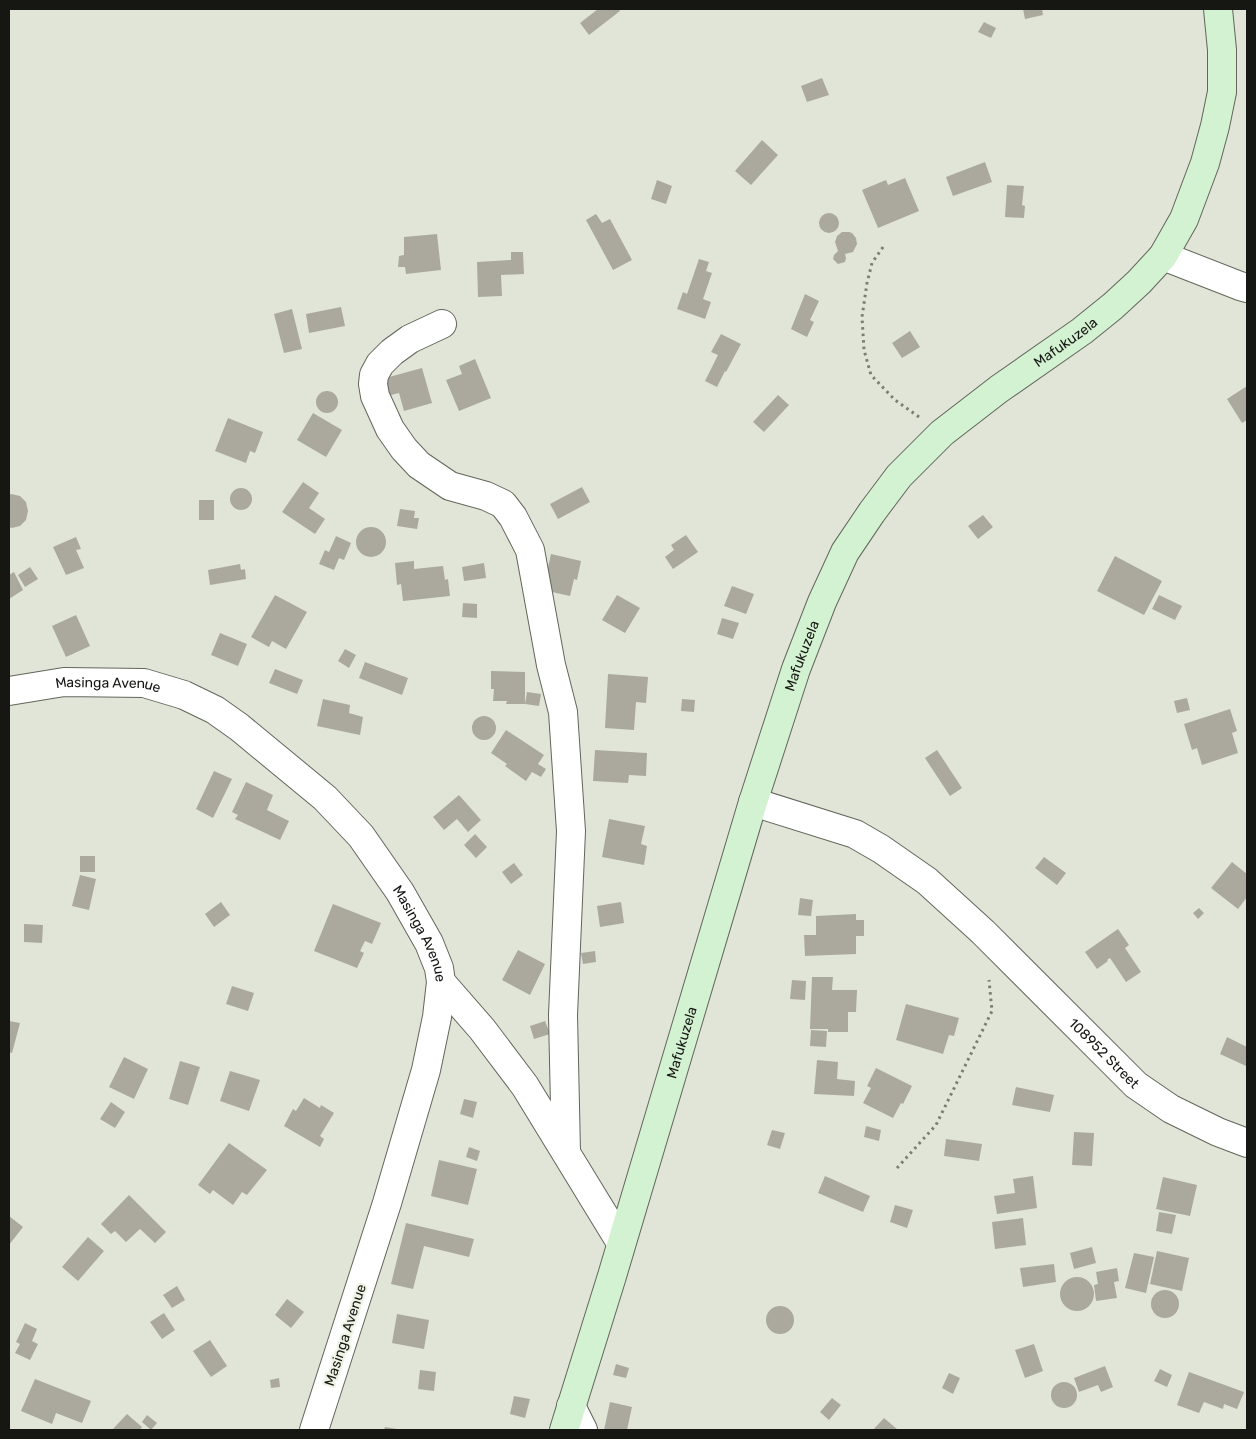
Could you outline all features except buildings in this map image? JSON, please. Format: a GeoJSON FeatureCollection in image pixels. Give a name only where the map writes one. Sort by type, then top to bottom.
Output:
{"type":"FeatureCollection","features":[{"type":"Feature","properties":{"kind":"main road","name":"Mafukuzela"},"geometry":{"type":"LineString","coordinates":[[568,1418],[753,802],[796,669],[822,602],[845,552],[872,512],[900,476],[942,433],[999,389],[1082,331],[1139,282],[1163,256],[1184,219],[1205,163],[1215,126],[1222,92],[1222,50],[1218,9]]}},
{"type":"Feature","properties":{"kind":"street"},"geometry":{"type":"LineString","coordinates":[[1163,256],[1247,288]]}},
{"type":"Feature","properties":{"kind":"street"},"geometry":{"type":"LineString","coordinates":[[442,324],[410,339],[392,352],[380,364],[374,375],[373,384],[375,396],[390,428],[404,450],[419,465],[450,486],[486,496],[503,504],[513,517],[530,550],[551,665],[563,712],[571,831],[564,1015],[566,1152]]}},
{"type":"Feature","properties":{"kind":"street","name":"Masinga Avenue"},"geometry":{"type":"LineString","coordinates":[[9,691],[64,682],[144,683],[184,695],[215,710],[240,727],[325,798],[361,836],[400,892],[429,943],[439,968],[441,982],[437,1017],[426,1070],[387,1203],[314,1430]]}},
{"type":"Feature","properties":{"kind":"street","name":"108952 Street"},"geometry":{"type":"LineString","coordinates":[[753,802],[854,834],[881,849],[927,881],[976,926],[1136,1085],[1170,1109],[1218,1132],[1247,1143]]}},
{"type":"Feature","properties":{"kind":"street"},"geometry":{"type":"LineString","coordinates":[[441,982],[482,1029],[525,1086],[621,1242]]}},
{"type":"Feature","properties":{"kind":"street"},"geometry":{"type":"LineString","coordinates":[[568,1418],[582,1430]]}},
{"type":"Feature","properties":{"kind":"path"},"geometry":{"type":"LineString","coordinates":[[883,248],[872,262],[862,317],[864,350],[871,375],[894,400],[942,433]]}},
{"type":"Feature","properties":{"kind":"path"},"geometry":{"type":"LineString","coordinates":[[897,1168],[936,1125],[992,1011],[989,974]]}}]}
